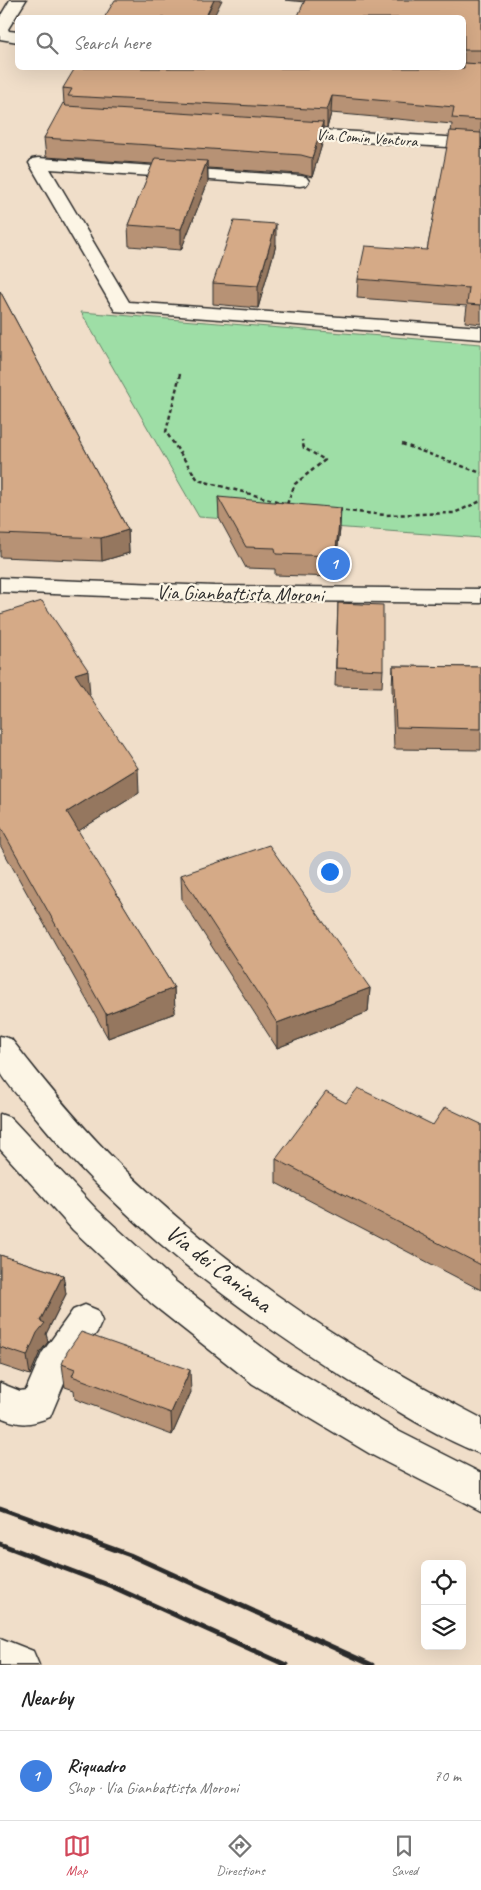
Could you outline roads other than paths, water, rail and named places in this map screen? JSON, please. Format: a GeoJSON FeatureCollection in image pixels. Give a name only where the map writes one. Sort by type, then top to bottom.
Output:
{"type":"FeatureCollection","features":[{"type":"Feature","properties":{"kind":"street"},"geometry":{"type":"LineString","coordinates":[[15,37],[3,35],[0,30],[18,0]]}},
{"type":"Feature","properties":{"kind":"street","name":"Via Comin Ventura"},"geometry":{"type":"LineString","coordinates":[[272,132],[481,144]]}},
{"type":"Feature","properties":{"kind":"street"},"geometry":{"type":"LineString","coordinates":[[300,181],[38,163],[122,307],[481,333]]}},
{"type":"Feature","properties":{"kind":"street","name":"Via Gianbattista Moroni"},"geometry":{"type":"LineString","coordinates":[[0,585],[214,593],[481,596]]}},
{"type":"Feature","properties":{"kind":"street","name":"Via dei Caniana"},"geometry":{"type":"LineString","coordinates":[[0,1048],[33,1093],[90,1158],[169,1232],[240,1288],[338,1355],[431,1412],[481,1437]]}},
{"type":"Feature","properties":{"kind":"street"},"geometry":{"type":"LineString","coordinates":[[0,1127],[85,1220],[164,1293],[266,1372],[385,1443],[481,1494]]}},
{"type":"Feature","properties":{"kind":"street"},"geometry":{"type":"LineString","coordinates":[[0,1400],[19,1408],[37,1405],[55,1364],[85,1321]]}},
{"type":"Feature","properties":{"kind":"street"},"geometry":{"type":"LineString","coordinates":[[0,1658],[19,1665]]}},
{"type":"Feature","properties":{"kind":"railway"},"geometry":{"type":"LineString","coordinates":[[0,1508],[130,1555],[372,1665]]}},
{"type":"Feature","properties":{"kind":"railway"},"geometry":{"type":"LineString","coordinates":[[0,1544],[111,1586],[286,1665]]}},
{"type":"Feature","properties":{"kind":"place","name":"Riquadro"},"geometry":{"type":"Point","coordinates":[334,564]}}]}
